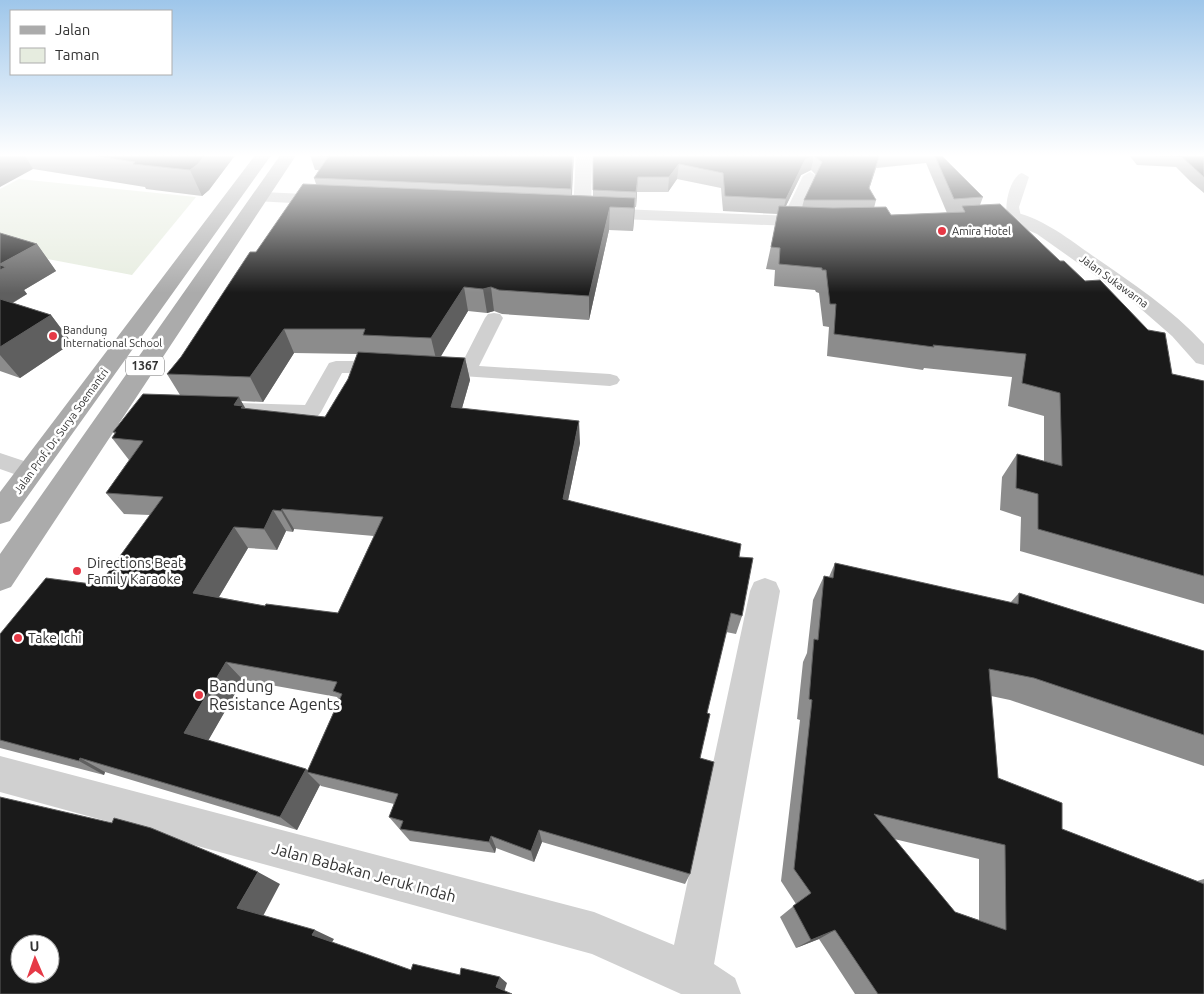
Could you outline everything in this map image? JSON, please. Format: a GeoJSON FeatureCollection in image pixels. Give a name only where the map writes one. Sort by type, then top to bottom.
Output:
{"type":"FeatureCollection","features":[{"type":"Feature","properties":{"kind":"main road","name":"Jalan Prof. Dr. Surya Soemantri"},"geometry":{"type":"LineString","coordinates":[[0,513],[230,200]]}},
{"type":"Feature","properties":{"kind":"main road","name":"1367"},"geometry":{"type":"LineString","coordinates":[[0,578],[129,404],[259,200]]}},
{"type":"Feature","properties":{"kind":"street"},"geometry":{"type":"LineString","coordinates":[[329,200],[341,201]]}},
{"type":"Feature","properties":{"kind":"street"},"geometry":{"type":"LineString","coordinates":[[582,200],[582,212]]}},
{"type":"Feature","properties":{"kind":"street"},"geometry":{"type":"LineString","coordinates":[[562,212],[827,223]]}},
{"type":"Feature","properties":{"kind":"street"},"geometry":{"type":"LineString","coordinates":[[956,221],[1014,217]]}},
{"type":"Feature","properties":{"kind":"street","name":"Jalan Sukawarna"},"geometry":{"type":"LineString","coordinates":[[1014,217],[1043,230],[1140,298],[1180,331],[1204,358]]}},
{"type":"Feature","properties":{"kind":"street"},"geometry":{"type":"LineString","coordinates":[[704,984],[765,591]]}},
{"type":"Feature","properties":{"kind":"street","name":"Jalan Babakan Jeruk Indah"},"geometry":{"type":"LineString","coordinates":[[0,774],[594,933],[704,984]]}},
{"type":"Feature","properties":{"kind":"lane"},"geometry":{"type":"LineString","coordinates":[[788,221],[798,200]]}},
{"type":"Feature","properties":{"kind":"lane"},"geometry":{"type":"LineString","coordinates":[[1014,200],[1012,207],[1014,217]]}},
{"type":"Feature","properties":{"kind":"lane"},"geometry":{"type":"LineString","coordinates":[[467,371],[494,318]]}},
{"type":"Feature","properties":{"kind":"lane"},"geometry":{"type":"LineString","coordinates":[[216,409],[310,412],[336,367],[399,368]]}},
{"type":"Feature","properties":{"kind":"lane"},"geometry":{"type":"LineString","coordinates":[[418,369],[610,380]]}},
{"type":"Feature","properties":{"kind":"lane"},"geometry":{"type":"LineString","coordinates":[[0,461],[31,472]]}},
{"type":"Feature","properties":{"kind":"green space"},"geometry":{"type":"Polygon","coordinates":[[[0,200],[193,200],[132,275],[0,250],[0,200]]]}},
{"type":"Feature","properties":{"kind":"building"},"geometry":{"type":"Polygon","coordinates":[[[292,200],[635,200],[634,208],[610,207],[589,296],[499,290],[491,287],[483,289],[464,287],[431,338],[363,335],[365,329],[284,329],[250,377],[167,374],[181,357],[250,252],[256,252],[292,200]]]}},
{"type":"Feature","properties":{"kind":"building"},"geometry":{"type":"Polygon","coordinates":[[[1000,204],[1060,261],[1064,261],[1085,281],[1100,280],[1148,330],[1165,333],[1172,374],[1204,381],[1204,576],[1038,529],[1038,494],[1016,488],[1017,454],[1062,466],[1060,393],[1022,383],[1026,354],[933,345],[934,347],[834,334],[836,304],[830,304],[826,270],[779,264],[780,248],[771,247],[779,206],[886,207],[891,215],[965,212],[962,206],[1000,204]]]}},
{"type":"Feature","properties":{"kind":"building"},"geometry":{"type":"Polygon","coordinates":[[[0,233],[37,244],[0,264],[0,233]]]}},
{"type":"Feature","properties":{"kind":"building"},"geometry":{"type":"Polygon","coordinates":[[[0,299],[51,315],[0,347],[0,299]]]}},
{"type":"Feature","properties":{"kind":"building"},"geometry":{"type":"Polygon","coordinates":[[[358,352],[465,358],[451,407],[579,421],[563,499],[741,544],[739,557],[753,558],[742,616],[731,613],[707,713],[710,714],[700,758],[714,762],[690,874],[539,830],[531,851],[491,836],[489,842],[400,829],[403,821],[389,817],[398,794],[307,772],[342,694],[333,691],[337,682],[226,662],[184,733],[306,769],[280,817],[80,758],[79,761],[0,740],[0,634],[46,578],[99,585],[163,497],[106,493],[143,441],[112,438],[116,432],[113,432],[143,394],[239,397],[234,405],[243,406],[241,408],[325,417],[348,379],[358,352]],[[282,509],[281,511],[273,510],[264,529],[234,527],[193,593],[265,606],[266,604],[338,613],[383,517],[282,509]]]}},
{"type":"Feature","properties":{"kind":"building"},"geometry":{"type":"Polygon","coordinates":[[[835,563],[1018,604],[1019,593],[1204,651],[1204,735],[1034,678],[989,669],[998,778],[1062,803],[1062,829],[1204,884],[1204,994],[878,994],[835,930],[811,940],[793,906],[811,893],[794,869],[812,700],[809,699],[814,639],[818,640],[824,576],[833,578],[835,563]],[[874,814],[955,912],[1006,930],[1005,845],[874,814]]]}},
{"type":"Feature","properties":{"kind":"building"},"geometry":{"type":"Polygon","coordinates":[[[0,797],[112,823],[114,818],[151,828],[258,872],[237,908],[315,930],[312,935],[411,970],[413,964],[460,975],[461,968],[500,977],[496,987],[512,994],[0,994],[0,797]]]}},
{"type":"Feature","properties":{"kind":"place","name":"Amira Hotel"},"geometry":{"type":"Point","coordinates":[942,231]}},
{"type":"Feature","properties":{"kind":"place","name":"Bandung International School"},"geometry":{"type":"Point","coordinates":[53,336]}},
{"type":"Feature","properties":{"kind":"place","name":"Directions Beat Family Karaoke"},"geometry":{"type":"Point","coordinates":[77,571]}},
{"type":"Feature","properties":{"kind":"place","name":"Take Ichi"},"geometry":{"type":"Point","coordinates":[18,638]}},
{"type":"Feature","properties":{"kind":"place","name":"Bandung Resistance Agents"},"geometry":{"type":"Point","coordinates":[199,695]}}]}
